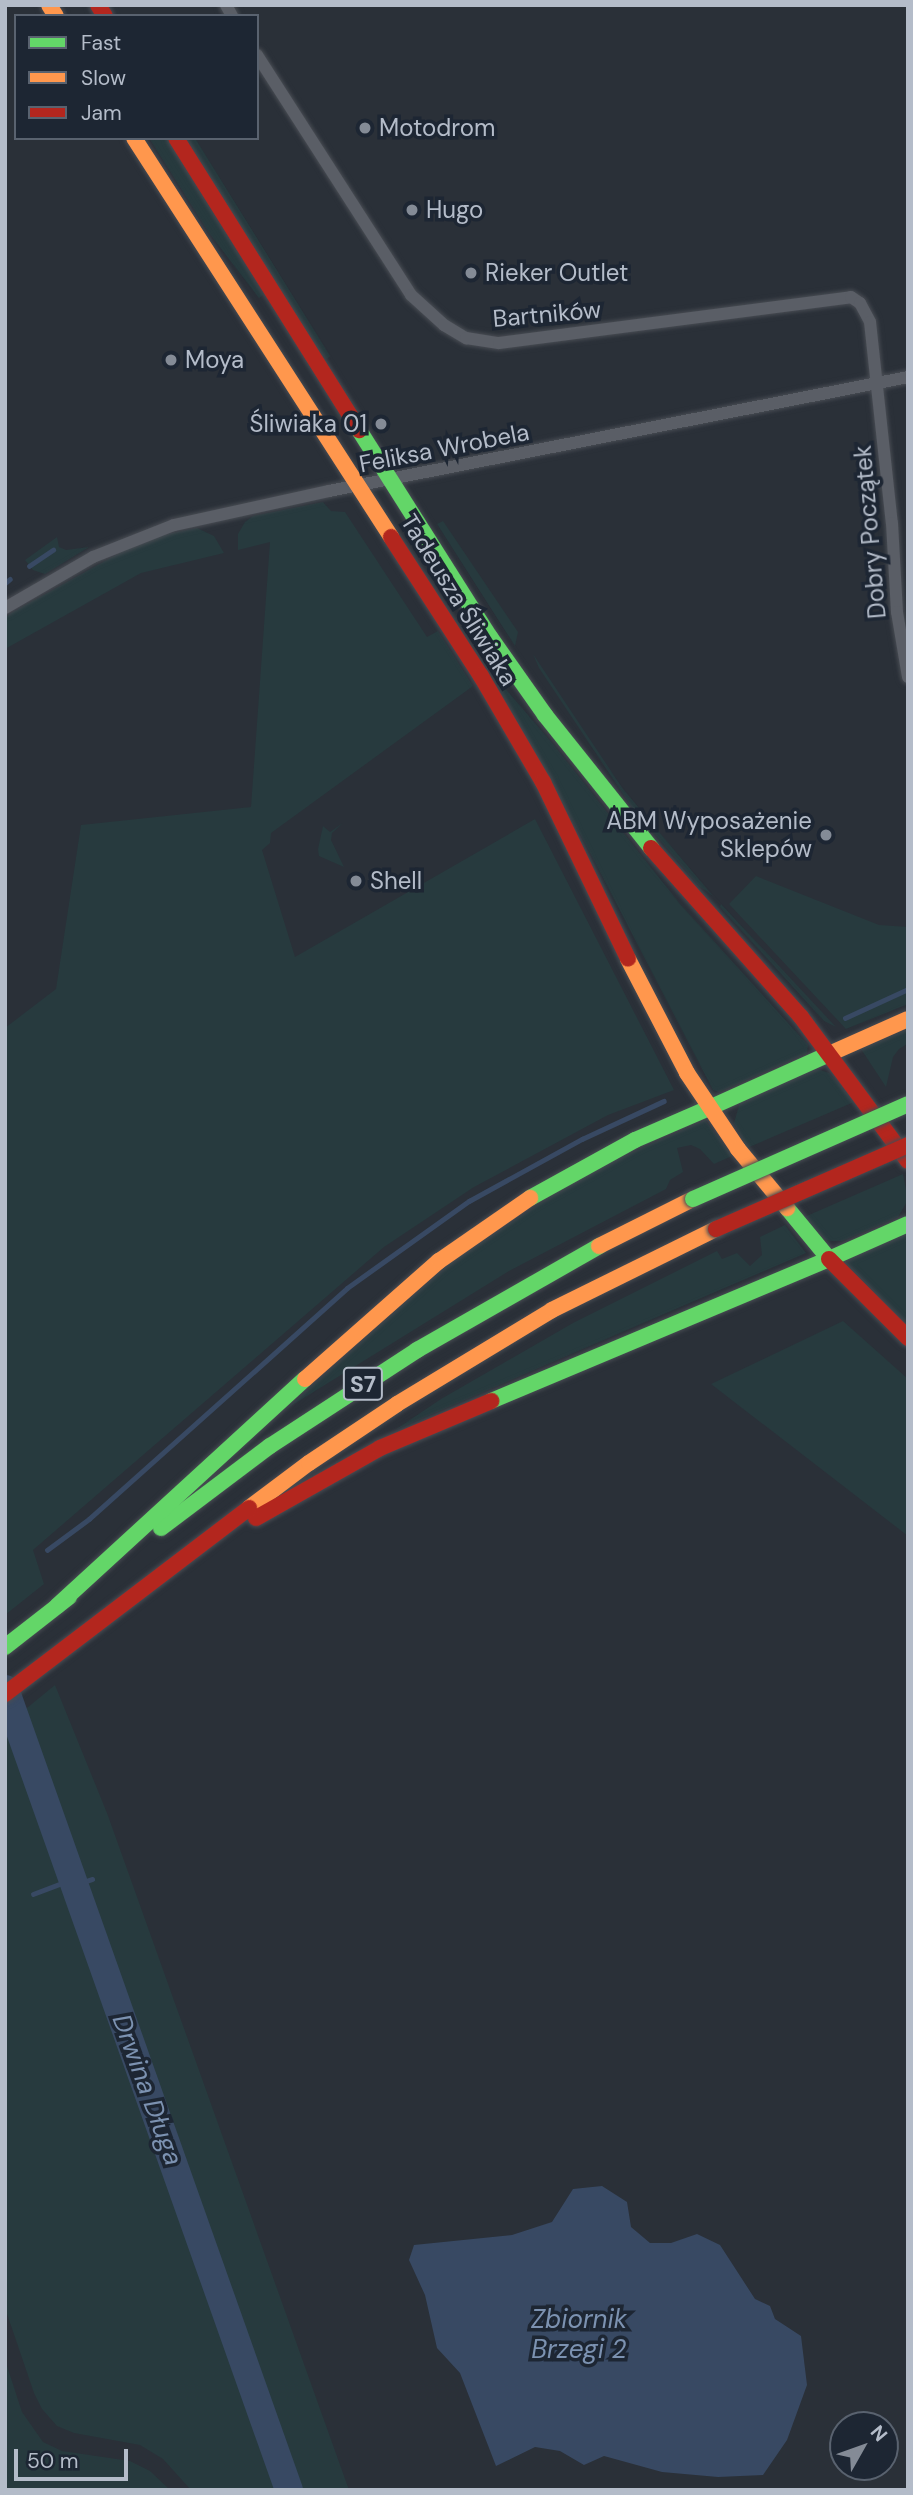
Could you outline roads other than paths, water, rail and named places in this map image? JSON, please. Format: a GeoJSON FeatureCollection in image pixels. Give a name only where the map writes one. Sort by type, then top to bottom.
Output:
{"type":"FeatureCollection","features":[{"type":"Feature","properties":{"kind":"main road","name":"Tadeusza Śliwiaka"},"geometry":{"type":"LineString","coordinates":[[135,140],[481,677],[543,782],[647,998],[709,1108],[738,1149],[829,1259],[908,1338]]}},
{"type":"Feature","properties":{"kind":"main road","name":"Tadeusza Śliwiaka"},"geometry":{"type":"LineString","coordinates":[[177,140],[490,637],[573,753],[659,859],[801,1017],[908,1161]]}},
{"type":"Feature","properties":{"kind":"main road"},"geometry":{"type":"LineString","coordinates":[[57,1606],[366,1323],[449,1254],[502,1216],[558,1181],[669,1123],[709,1108],[908,1019]]}},
{"type":"Feature","properties":{"kind":"main road","name":"S7"},"geometry":{"type":"LineString","coordinates":[[5,1647],[270,1446],[406,1356],[580,1256],[692,1199],[908,1104]]}},
{"type":"Feature","properties":{"kind":"main road","name":"S7"},"geometry":{"type":"LineString","coordinates":[[5,1694],[309,1463],[397,1404],[552,1310],[716,1228],[908,1144]]}},
{"type":"Feature","properties":{"kind":"main road"},"geometry":{"type":"LineString","coordinates":[[151,1581],[380,1448],[908,1224]]}},
{"type":"Feature","properties":{"kind":"street","name":"Bartników"},"geometry":{"type":"LineString","coordinates":[[259,58],[411,295],[444,325],[466,338],[499,343],[851,298],[867,312],[876,382]]}},
{"type":"Feature","properties":{"kind":"street","name":"Feliksa Wrobela"},"geometry":{"type":"LineString","coordinates":[[5,608],[53,578],[136,537],[210,517],[908,377]]}},
{"type":"Feature","properties":{"kind":"street","name":"Dobry Początek"},"geometry":{"type":"LineString","coordinates":[[876,382],[892,523],[897,612],[908,677]]}},
{"type":"Feature","properties":{"kind":"water","name":"Zbiornik Brzegi 2"},"geometry":{"type":"Polygon","coordinates":[[[602,2186],[627,2202],[631,2227],[650,2243],[671,2243],[697,2234],[720,2245],[755,2299],[770,2306],[775,2319],[801,2336],[807,2385],[787,2440],[763,2475],[718,2477],[662,2472],[604,2456],[584,2465],[560,2451],[535,2447],[496,2466],[460,2373],[437,2348],[425,2295],[409,2260],[414,2245],[512,2235],[552,2222],[573,2189],[602,2186]]]}},
{"type":"Feature","properties":{"kind":"waterway"},"geometry":{"type":"LineString","coordinates":[[29,566],[53,550]]}},
{"type":"Feature","properties":{"kind":"waterway"},"geometry":{"type":"LineString","coordinates":[[5,583],[10,579]]}},
{"type":"Feature","properties":{"kind":"waterway"},"geometry":{"type":"LineString","coordinates":[[845,1018],[908,989]]}},
{"type":"Feature","properties":{"kind":"waterway"},"geometry":{"type":"LineString","coordinates":[[47,1550],[89,1519],[347,1288],[469,1201],[582,1139],[664,1101]]}},
{"type":"Feature","properties":{"kind":"waterway","name":"Drwina Długa"},"geometry":{"type":"LineString","coordinates":[[5,1689],[289,2490]]}},
{"type":"Feature","properties":{"kind":"waterway"},"geometry":{"type":"LineString","coordinates":[[33,1894],[73,1879]]}},
{"type":"Feature","properties":{"kind":"waterway"},"geometry":{"type":"LineString","coordinates":[[75,1885],[92,1879]]}},
{"type":"Feature","properties":{"kind":"place","name":"Motodrom"},"geometry":{"type":"Point","coordinates":[365,128]}},
{"type":"Feature","properties":{"kind":"place","name":"Hugo"},"geometry":{"type":"Point","coordinates":[412,210]}},
{"type":"Feature","properties":{"kind":"place","name":"Rieker Outlet"},"geometry":{"type":"Point","coordinates":[471,273]}},
{"type":"Feature","properties":{"kind":"place","name":"Moya"},"geometry":{"type":"Point","coordinates":[171,360]}},
{"type":"Feature","properties":{"kind":"place","name":"Śliwiaka 01"},"geometry":{"type":"Point","coordinates":[381,424]}},
{"type":"Feature","properties":{"kind":"place","name":"ABM Wyposażenie Sklepów"},"geometry":{"type":"Point","coordinates":[826,835]}},
{"type":"Feature","properties":{"kind":"place","name":"Shell"},"geometry":{"type":"Point","coordinates":[356,881]}}]}
